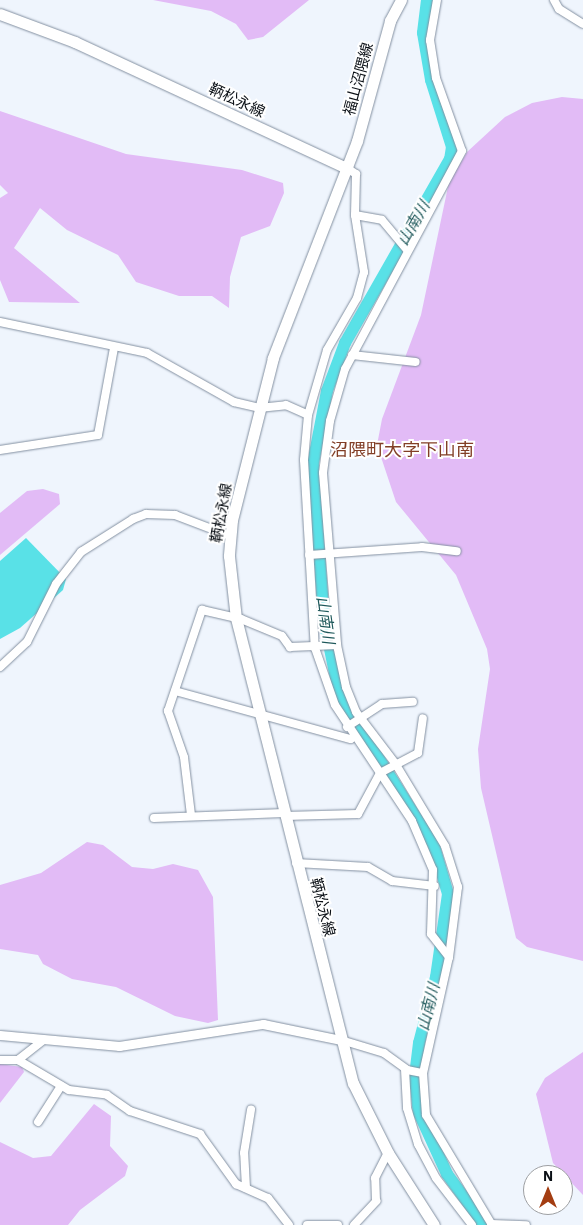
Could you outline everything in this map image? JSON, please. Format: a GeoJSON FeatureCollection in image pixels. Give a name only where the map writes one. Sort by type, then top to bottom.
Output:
{"type":"FeatureCollection","features":[{"type":"Feature","properties":{"kind":"main road","name":"福山沼隈線"},"geometry":{"type":"LineString","coordinates":[[347,168],[390,21],[401,0]]}},
{"type":"Feature","properties":{"kind":"main road","name":"鞆松永線"},"geometry":{"type":"LineString","coordinates":[[0,14],[75,42],[347,168],[292,304],[260,408],[230,536],[230,581],[236,618],[296,863],[341,1040],[357,1092],[388,1153],[434,1225]]}},
{"type":"Feature","properties":{"kind":"street"},"geometry":{"type":"LineString","coordinates":[[437,0],[430,40],[436,78],[462,152],[406,248],[352,355],[323,460],[336,645],[346,687],[360,719],[394,764],[445,846],[458,887],[448,955],[421,1072],[426,1115],[491,1225],[526,1225]]}},
{"type":"Feature","properties":{"kind":"street"},"geometry":{"type":"LineString","coordinates":[[554,0],[559,9],[583,24]]}},
{"type":"Feature","properties":{"kind":"street"},"geometry":{"type":"LineString","coordinates":[[347,168],[356,174],[355,215],[362,284],[327,350],[308,414],[304,460],[320,674],[354,736],[382,772],[412,821],[435,886],[435,940],[448,955]]}},
{"type":"Feature","properties":{"kind":"street"},"geometry":{"type":"LineString","coordinates":[[355,215],[382,220],[406,248]]}},
{"type":"Feature","properties":{"kind":"street"},"geometry":{"type":"LineString","coordinates":[[0,322],[114,348],[147,353],[234,402],[260,408],[286,405],[308,414]]}},
{"type":"Feature","properties":{"kind":"street"},"geometry":{"type":"LineString","coordinates":[[0,450],[98,435],[114,348]]}},
{"type":"Feature","properties":{"kind":"street"},"geometry":{"type":"LineString","coordinates":[[352,355],[416,362]]}},
{"type":"Feature","properties":{"kind":"street"},"geometry":{"type":"LineString","coordinates":[[0,667],[27,642],[56,584],[81,552],[133,519],[146,514],[175,516],[230,536]]}},
{"type":"Feature","properties":{"kind":"street"},"geometry":{"type":"LineString","coordinates":[[311,554],[422,546],[457,551]]}},
{"type":"Feature","properties":{"kind":"street"},"geometry":{"type":"LineString","coordinates":[[191,815],[184,757],[168,712],[202,610],[236,618],[282,636],[290,647],[317,648],[336,645]]}},
{"type":"Feature","properties":{"kind":"street"},"geometry":{"type":"LineString","coordinates":[[175,691],[350,739],[354,736]]}},
{"type":"Feature","properties":{"kind":"street"},"geometry":{"type":"LineString","coordinates":[[349,726],[382,704],[412,702]]}},
{"type":"Feature","properties":{"kind":"street"},"geometry":{"type":"LineString","coordinates":[[154,818],[191,815],[358,814],[382,772],[418,753],[423,718]]}},
{"type":"Feature","properties":{"kind":"street"},"geometry":{"type":"LineString","coordinates":[[296,863],[368,867],[392,882],[435,886]]}},
{"type":"Feature","properties":{"kind":"street"},"geometry":{"type":"LineString","coordinates":[[0,1034],[44,1040],[119,1046],[263,1024],[341,1040],[384,1053],[406,1069],[421,1072]]}},
{"type":"Feature","properties":{"kind":"street"},"geometry":{"type":"LineString","coordinates":[[18,1060],[44,1040]]}},
{"type":"Feature","properties":{"kind":"street"},"geometry":{"type":"LineString","coordinates":[[0,1060],[18,1060],[61,1086],[106,1095],[130,1111],[200,1134],[236,1184],[281,1209],[289,1225]]}},
{"type":"Feature","properties":{"kind":"street"},"geometry":{"type":"LineString","coordinates":[[406,1069],[407,1108],[418,1144],[436,1178],[472,1225]]}},
{"type":"Feature","properties":{"kind":"street"},"geometry":{"type":"LineString","coordinates":[[38,1122],[61,1086]]}},
{"type":"Feature","properties":{"kind":"street"},"geometry":{"type":"LineString","coordinates":[[246,1188],[244,1153],[251,1110]]}},
{"type":"Feature","properties":{"kind":"street"},"geometry":{"type":"LineString","coordinates":[[354,1225],[376,1201],[375,1178],[388,1153]]}},
{"type":"Feature","properties":{"kind":"street"},"geometry":{"type":"LineString","coordinates":[[307,1225],[338,1225]]}},
{"type":"Feature","properties":{"kind":"shaded area"},"geometry":{"type":"Polygon","coordinates":[[[153,0],[309,0],[263,37],[248,40],[236,24],[211,11],[153,0]]]}},
{"type":"Feature","properties":{"kind":"shaded area"},"geometry":{"type":"Polygon","coordinates":[[[562,97],[583,99],[583,961],[527,947],[516,938],[481,788],[478,749],[490,669],[487,649],[456,575],[396,502],[377,445],[382,419],[421,315],[449,182],[467,152],[505,117],[532,103],[562,97]]]}},
{"type":"Feature","properties":{"kind":"shaded area"},"geometry":{"type":"Polygon","coordinates":[[[0,111],[126,154],[242,170],[283,183],[284,193],[270,226],[241,237],[230,277],[229,308],[212,296],[179,296],[136,282],[118,255],[67,230],[40,208],[14,248],[80,303],[9,302],[0,280],[0,198],[8,193],[0,185],[0,111]]]}},
{"type":"Feature","properties":{"kind":"shaded area"},"geometry":{"type":"Polygon","coordinates":[[[43,489],[59,494],[60,504],[0,555],[0,513],[27,491],[43,489]]]}},
{"type":"Feature","properties":{"kind":"shaded area"},"geometry":{"type":"Polygon","coordinates":[[[87,842],[103,845],[132,867],[153,869],[173,864],[198,870],[213,897],[218,1020],[208,1023],[175,1016],[116,987],[72,979],[43,964],[38,955],[0,949],[0,885],[41,873],[87,842]]]}},
{"type":"Feature","properties":{"kind":"shaded area"},"geometry":{"type":"Polygon","coordinates":[[[583,1052],[583,1195],[573,1184],[573,1165],[555,1165],[553,1163],[536,1094],[545,1078],[583,1052]]]}},
{"type":"Feature","properties":{"kind":"shaded area"},"geometry":{"type":"Polygon","coordinates":[[[0,1064],[22,1067],[24,1072],[0,1103],[0,1064]]]}},
{"type":"Feature","properties":{"kind":"shaded area"},"geometry":{"type":"Polygon","coordinates":[[[94,1104],[111,1116],[110,1146],[128,1166],[125,1176],[80,1210],[68,1225],[0,1225],[0,1142],[33,1158],[51,1156],[94,1104]]]}},
{"type":"Feature","properties":{"kind":"water"},"geometry":{"type":"Polygon","coordinates":[[[26,538],[66,579],[63,590],[20,628],[0,639],[0,561],[26,538]]]}},
{"type":"Feature","properties":{"kind":"waterway","name":"山南川"},"geometry":{"type":"LineString","coordinates":[[427,0],[423,33],[431,80],[452,147],[450,159],[345,343],[327,391],[313,464],[324,620],[337,683],[345,705],[434,846],[448,894],[436,977],[419,1043],[415,1077],[419,1113],[447,1174],[484,1225]]}},
{"type":"Feature","properties":{"kind":"district","name":"沼隈町大字下山南"},"geometry":{"type":"Point","coordinates":[402,450]}}]}
